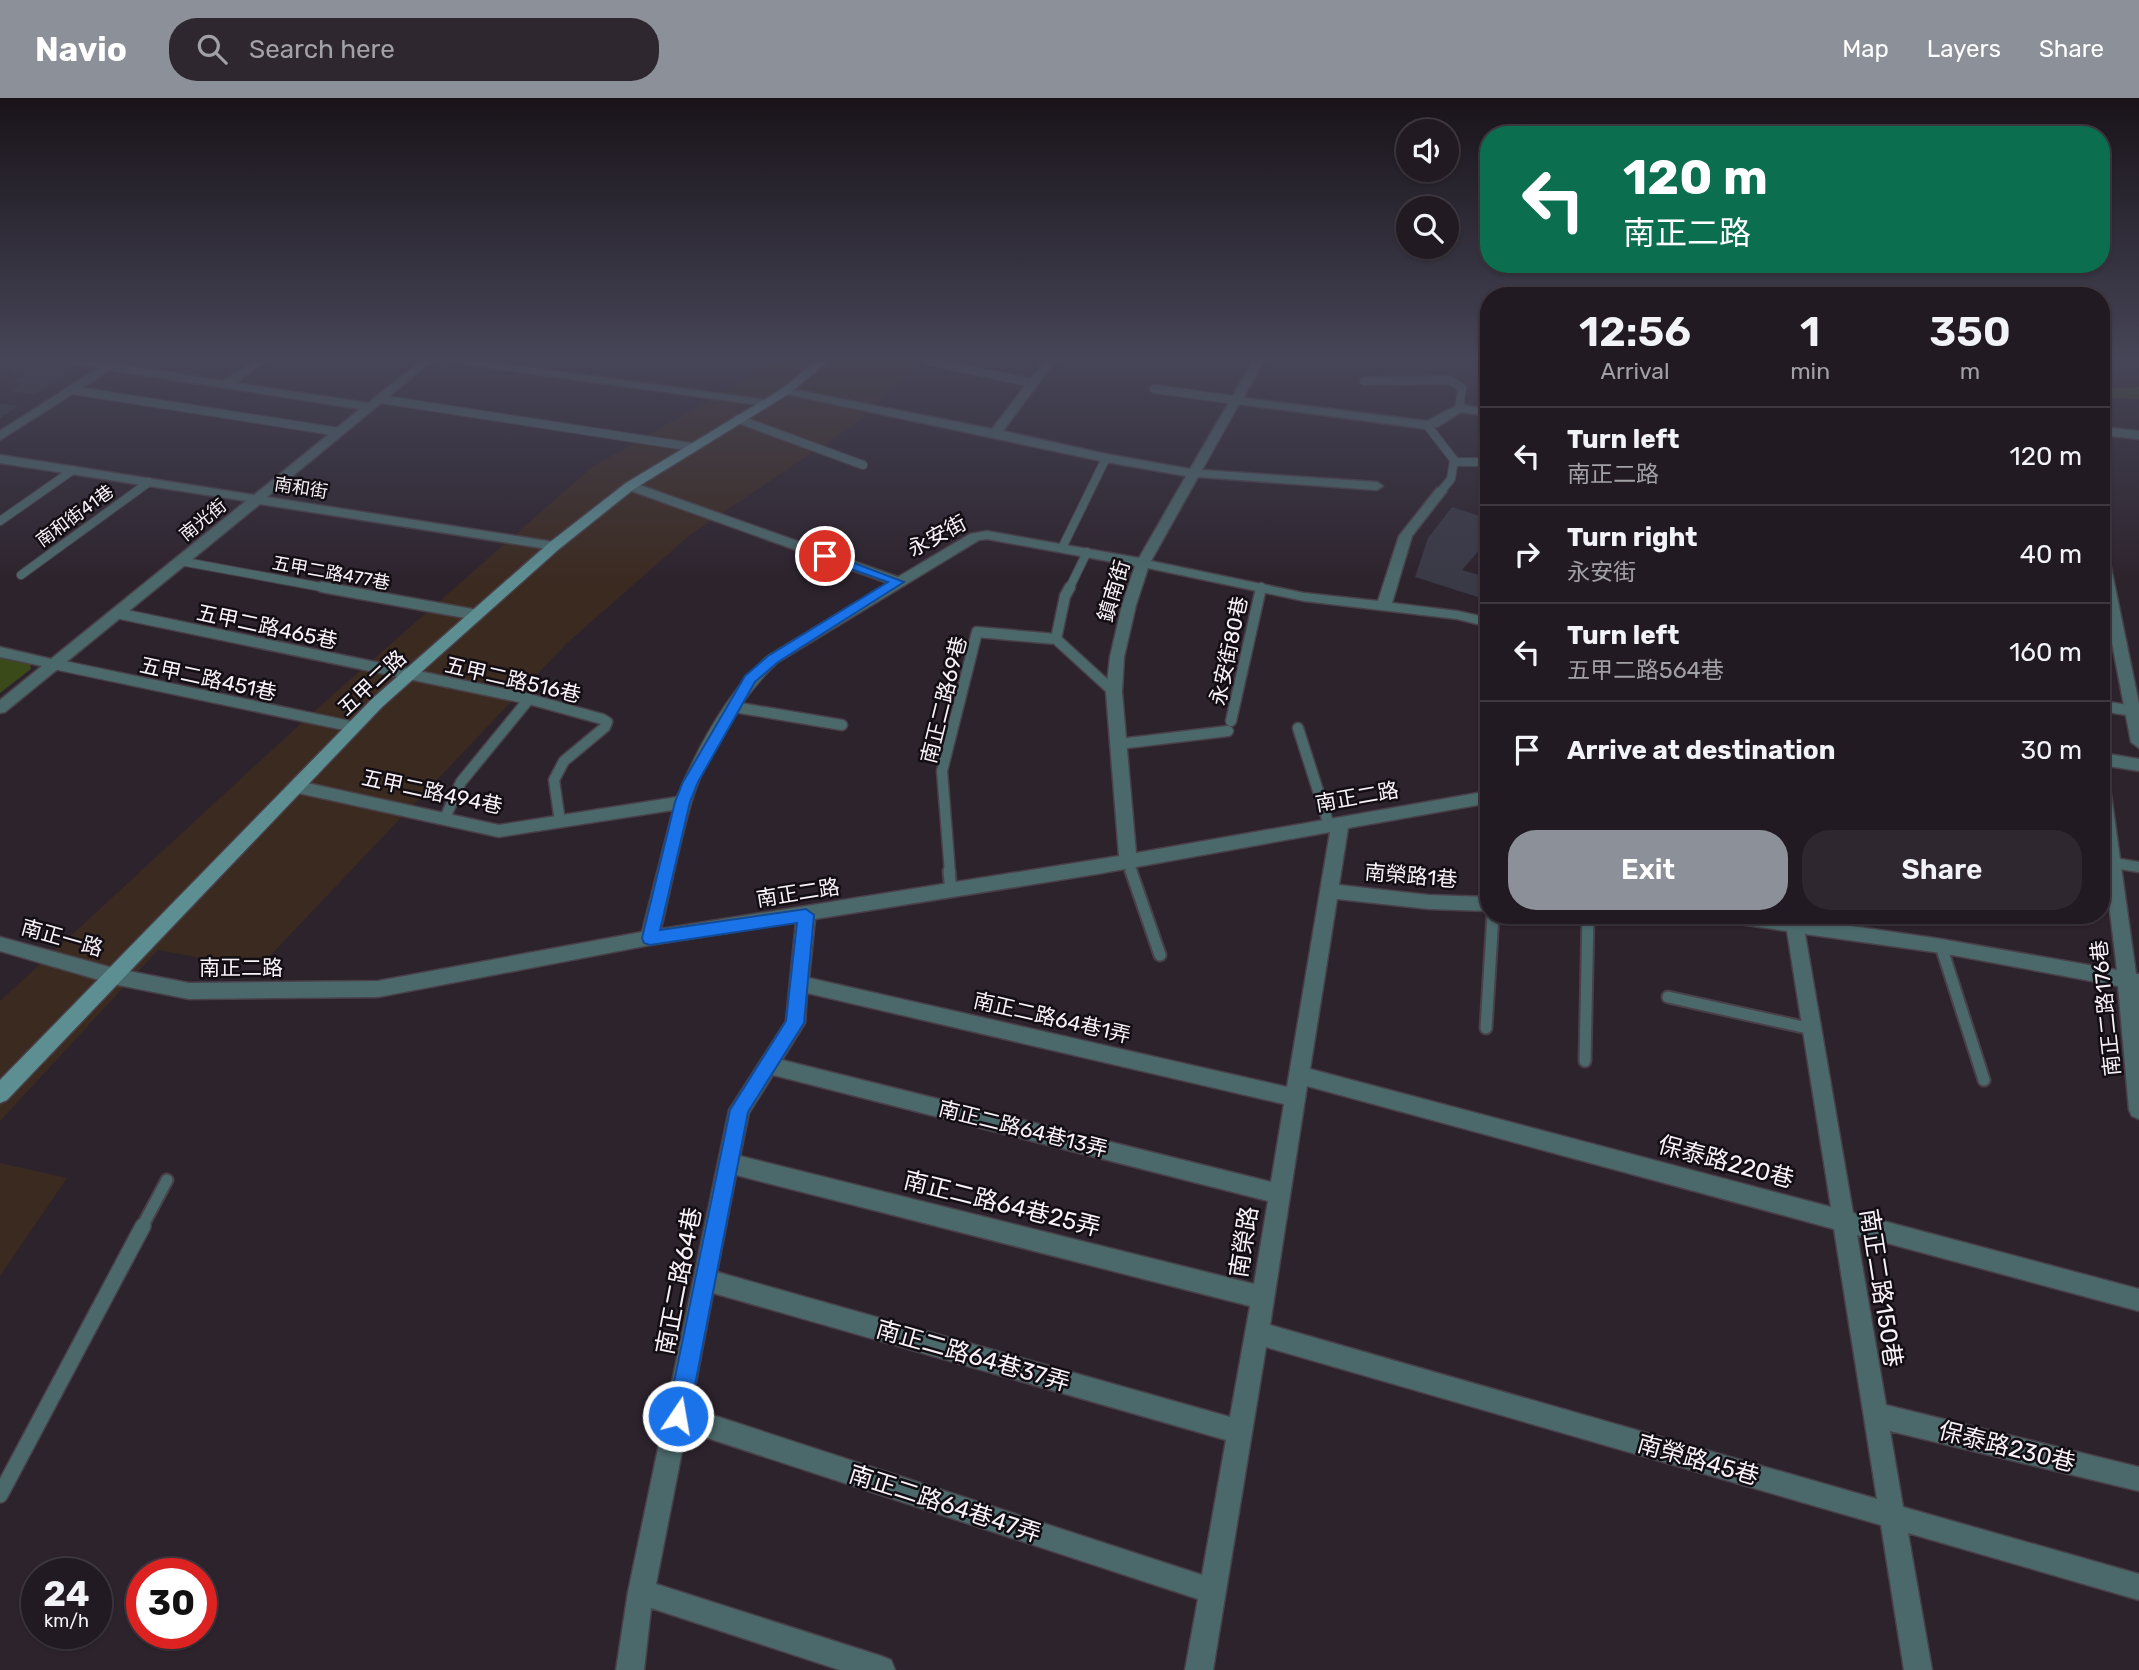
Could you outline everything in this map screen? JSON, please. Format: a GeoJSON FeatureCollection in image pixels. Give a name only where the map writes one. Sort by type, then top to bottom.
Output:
{"type":"FeatureCollection","features":[{"type":"Feature","properties":{"kind":"main road","name":"五甲二路"},"geometry":{"type":"LineString","coordinates":[[0,1094],[354,727],[410,675],[554,546],[630,486],[713,434]]}},
{"type":"Feature","properties":{"kind":"street","name":"南光街"},"geometry":{"type":"LineString","coordinates":[[0,708],[336,434]]}},
{"type":"Feature","properties":{"kind":"street"},"geometry":{"type":"LineString","coordinates":[[1001,434],[1106,458],[1192,473],[1274,481],[1377,486]]}},
{"type":"Feature","properties":{"kind":"street","name":"鎮南街"},"geometry":{"type":"LineString","coordinates":[[1128,861],[1114,692],[1117,657],[1129,605],[1143,563],[1215,434]]}},
{"type":"Feature","properties":{"kind":"street","name":"南和街"},"geometry":{"type":"LineString","coordinates":[[0,459],[554,546]]}},
{"type":"Feature","properties":{"kind":"street"},"geometry":{"type":"LineString","coordinates":[[630,486],[898,582]]}},
{"type":"Feature","properties":{"kind":"street"},"geometry":{"type":"LineString","coordinates":[[1384,606],[1406,536],[1441,491]]}},
{"type":"Feature","properties":{"kind":"street","name":"永安街"},"geometry":{"type":"LineString","coordinates":[[650,938],[682,802],[750,679],[760,668],[898,582],[981,535],[1087,552],[1304,597],[1457,615],[1480,621]]}},
{"type":"Feature","properties":{"kind":"street"},"geometry":{"type":"LineString","coordinates":[[2110,636],[2133,711],[2139,742]]}},
{"type":"Feature","properties":{"kind":"street"},"geometry":{"type":"LineString","coordinates":[[0,652],[54,664]]}},
{"type":"Feature","properties":{"kind":"street"},"geometry":{"type":"LineString","coordinates":[[2110,760],[2139,765]]}},
{"type":"Feature","properties":{"kind":"street","name":"五甲二路494巷"},"geometry":{"type":"LineString","coordinates":[[298,787],[499,831],[682,802]]}},
{"type":"Feature","properties":{"kind":"street","name":"南正二路"},"geometry":{"type":"LineString","coordinates":[[113,976],[189,991],[378,989],[650,938],[951,891],[1480,799]]}},
{"type":"Feature","properties":{"kind":"street","name":"南榮路"},"geometry":{"type":"LineString","coordinates":[[1199,1670],[1329,891],[1335,824]]}},
{"type":"Feature","properties":{"kind":"street","name":"南正二路176巷"},"geometry":{"type":"LineString","coordinates":[[2110,876],[2133,981],[2139,1110]]}},
{"type":"Feature","properties":{"kind":"street","name":"南榮路1巷"},"geometry":{"type":"LineString","coordinates":[[1329,891],[1480,903]]}},
{"type":"Feature","properties":{"kind":"street","name":"南正二路64巷"},"geometry":{"type":"LineString","coordinates":[[631,1670],[641,1592],[739,1110],[795,1023],[806,915]]}},
{"type":"Feature","properties":{"kind":"street","name":"南正二路150巷"},"geometry":{"type":"LineString","coordinates":[[1795,924],[1918,1670]]}},
{"type":"Feature","properties":{"kind":"street"},"geometry":{"type":"LineString","coordinates":[[1821,924],[2133,981]]}},
{"type":"Feature","properties":{"kind":"street","name":"南正一路"},"geometry":{"type":"LineString","coordinates":[[0,944],[113,976]]}},
{"type":"Feature","properties":{"kind":"street","name":"南正二路64巷1弄"},"geometry":{"type":"LineString","coordinates":[[799,983],[1295,1098]]}},
{"type":"Feature","properties":{"kind":"street","name":"南正二路64巷13弄"},"geometry":{"type":"LineString","coordinates":[[768,1065],[1278,1194]]}},
{"type":"Feature","properties":{"kind":"street","name":"保泰路220巷"},"geometry":{"type":"LineString","coordinates":[[1299,1075],[2139,1300]]}},
{"type":"Feature","properties":{"kind":"street","name":"南正二路64巷25弄"},"geometry":{"type":"LineString","coordinates":[[729,1163],[1261,1297]]}},
{"type":"Feature","properties":{"kind":"street","name":"南正二路64巷37弄"},"geometry":{"type":"LineString","coordinates":[[706,1280],[1239,1432]]}},
{"type":"Feature","properties":{"kind":"street","name":"南榮路45巷"},"geometry":{"type":"LineString","coordinates":[[1257,1333],[2139,1587]]}},
{"type":"Feature","properties":{"kind":"street","name":"保泰路230巷"},"geometry":{"type":"LineString","coordinates":[[1875,1415],[2139,1479]]}},
{"type":"Feature","properties":{"kind":"street","name":"南正二路64巷47弄"},"geometry":{"type":"LineString","coordinates":[[678,1416],[1212,1591]]}},
{"type":"Feature","properties":{"kind":"street"},"geometry":{"type":"LineString","coordinates":[[641,1592],[881,1670]]}},
{"type":"Feature","properties":{"kind":"lane"},"geometry":{"type":"LineString","coordinates":[[601,434],[692,447]]}},
{"type":"Feature","properties":{"kind":"lane"},"geometry":{"type":"LineString","coordinates":[[780,434],[863,465]]}},
{"type":"Feature","properties":{"kind":"lane"},"geometry":{"type":"LineString","coordinates":[[1435,434],[1450,452],[1454,462],[1451,479],[1441,491]]}},
{"type":"Feature","properties":{"kind":"lane"},"geometry":{"type":"LineString","coordinates":[[1062,548],[1106,458]]}},
{"type":"Feature","properties":{"kind":"lane"},"geometry":{"type":"LineString","coordinates":[[1454,462],[1480,462]]}},
{"type":"Feature","properties":{"kind":"lane"},"geometry":{"type":"LineString","coordinates":[[0,521],[73,470]]}},
{"type":"Feature","properties":{"kind":"lane","name":"南和街41巷"},"geometry":{"type":"LineString","coordinates":[[20,575],[149,482]]}},
{"type":"Feature","properties":{"kind":"lane"},"geometry":{"type":"LineString","coordinates":[[1087,552],[1065,596],[1056,639],[1114,692]]}},
{"type":"Feature","properties":{"kind":"lane","name":"五甲二路477巷"},"geometry":{"type":"LineString","coordinates":[[180,561],[477,615]]}},
{"type":"Feature","properties":{"kind":"lane","name":"永安街80巷"},"geometry":{"type":"LineString","coordinates":[[1119,744],[1230,726],[1261,588]]}},
{"type":"Feature","properties":{"kind":"lane","name":"五甲二路465巷"},"geometry":{"type":"LineString","coordinates":[[116,613],[410,675]]}},
{"type":"Feature","properties":{"kind":"lane","name":"南正二路69巷"},"geometry":{"type":"LineString","coordinates":[[951,891],[942,771],[977,632],[1056,639]]}},
{"type":"Feature","properties":{"kind":"lane","name":"五甲二路451巷"},"geometry":{"type":"LineString","coordinates":[[54,664],[354,727]]}},
{"type":"Feature","properties":{"kind":"lane","name":"五甲二路516巷"},"geometry":{"type":"LineString","coordinates":[[410,675],[529,699],[607,722],[605,727],[564,761],[554,780],[561,822]]}},
{"type":"Feature","properties":{"kind":"lane"},"geometry":{"type":"LineString","coordinates":[[445,818],[461,782],[529,699]]}},
{"type":"Feature","properties":{"kind":"lane"},"geometry":{"type":"LineString","coordinates":[[734,706],[842,725]]}},
{"type":"Feature","properties":{"kind":"lane"},"geometry":{"type":"LineString","coordinates":[[2110,707],[2133,711]]}},
{"type":"Feature","properties":{"kind":"lane"},"geometry":{"type":"LineString","coordinates":[[1298,729],[1335,824]]}},
{"type":"Feature","properties":{"kind":"lane"},"geometry":{"type":"LineString","coordinates":[[1128,861],[1160,956]]}},
{"type":"Feature","properties":{"kind":"lane"},"geometry":{"type":"LineString","coordinates":[[2110,862],[2139,867]]}},
{"type":"Feature","properties":{"kind":"lane"},"geometry":{"type":"LineString","coordinates":[[1486,1028],[1492,924]]}},
{"type":"Feature","properties":{"kind":"lane"},"geometry":{"type":"LineString","coordinates":[[1585,1061],[1588,924]]}},
{"type":"Feature","properties":{"kind":"lane"},"geometry":{"type":"LineString","coordinates":[[1941,946],[1984,1080]]}},
{"type":"Feature","properties":{"kind":"lane"},"geometry":{"type":"LineString","coordinates":[[1668,997],[1812,1029]]}},
{"type":"Feature","properties":{"kind":"lane"},"geometry":{"type":"LineString","coordinates":[[0,1495],[167,1180]]}},
{"type":"Feature","properties":{"kind":"shaded area"},"geometry":{"type":"Polygon","coordinates":[[[649,434],[839,434],[690,535],[567,643],[265,961],[222,962],[158,950],[0,1121],[0,1001],[310,715],[592,467],[649,434]]]}},
{"type":"Feature","properties":{"kind":"shaded area"},"geometry":{"type":"Polygon","coordinates":[[[0,1163],[67,1178],[0,1276],[0,1163]]]}},
{"type":"Feature","properties":{"kind":"green space"},"geometry":{"type":"Polygon","coordinates":[[[0,655],[30,662],[31,669],[0,693],[0,655]]]}},
{"type":"Feature","properties":{"kind":"building"},"geometry":{"type":"Polygon","coordinates":[[[1452,507],[1480,516],[1480,549],[1462,570],[1480,575],[1480,598],[1415,577],[1428,538],[1452,507]]]}},
{"type":"Feature","properties":{"kind":"route"},"geometry":{"type":"LineString","coordinates":[[678,1416],[739,1110],[795,1023],[806,915],[650,938],[682,802],[750,679],[773,659],[898,582],[825,556]]}}]}
